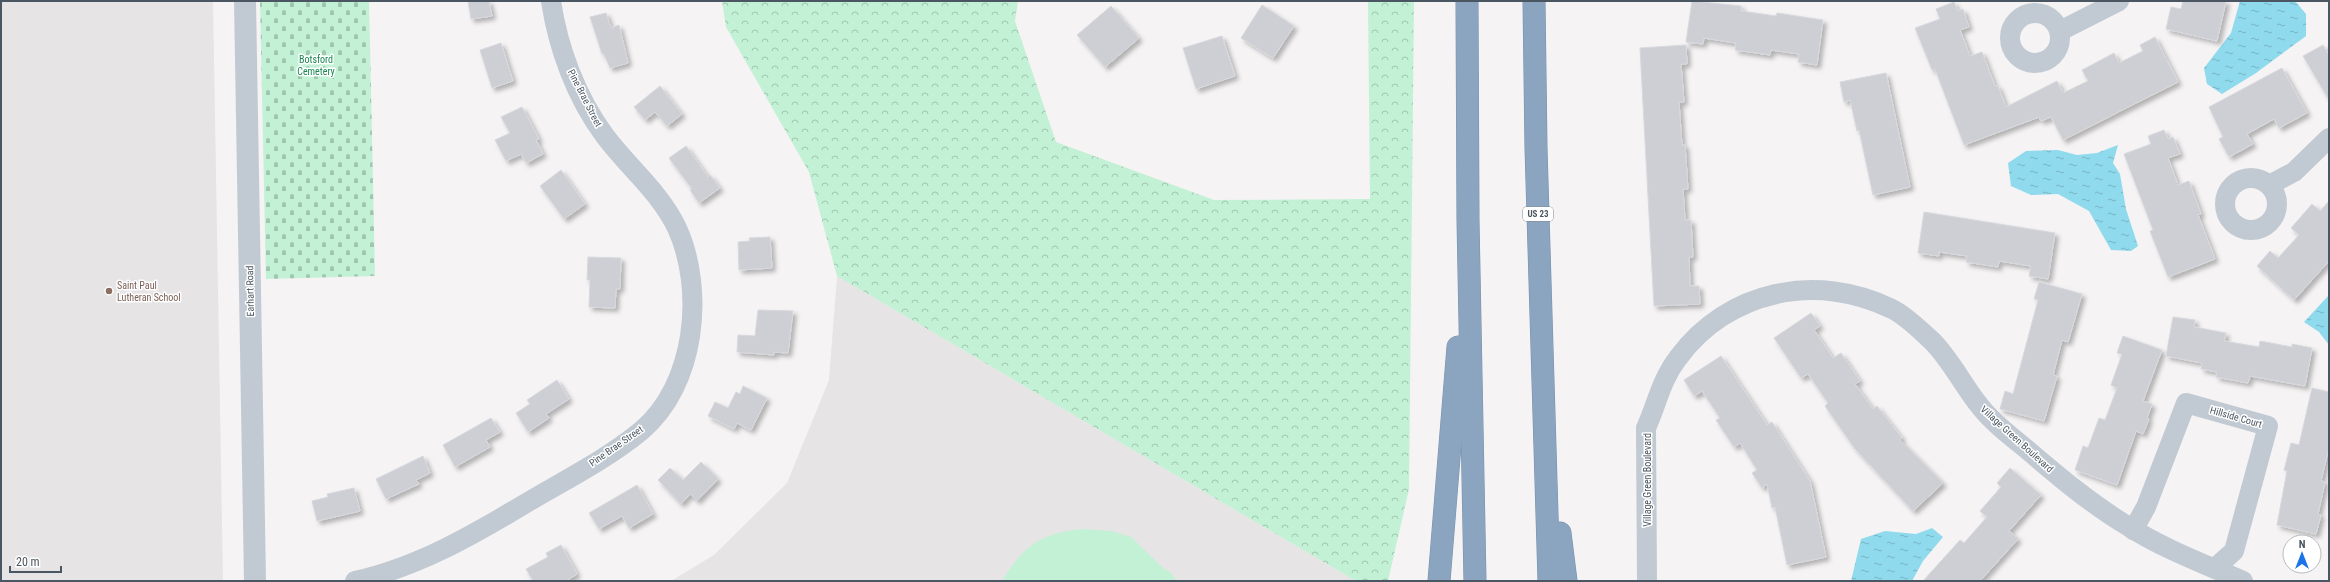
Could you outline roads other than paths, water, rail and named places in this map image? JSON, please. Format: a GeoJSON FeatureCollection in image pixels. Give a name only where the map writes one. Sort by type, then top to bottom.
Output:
{"type":"FeatureCollection","features":[{"type":"Feature","properties":{"kind":"highway"},"geometry":{"type":"LineString","coordinates":[[1467,1],[1468,220],[1475,581]]}},
{"type":"Feature","properties":{"kind":"highway","name":"US 23"},"geometry":{"type":"LineString","coordinates":[[1534,1],[1536,148],[1549,581]]}},
{"type":"Feature","properties":{"kind":"highway"},"geometry":{"type":"LineString","coordinates":[[1439,581],[1468,220]]}},
{"type":"Feature","properties":{"kind":"highway"},"geometry":{"type":"LineString","coordinates":[[1545,427],[1566,581]]}},
{"type":"Feature","properties":{"kind":"street","name":"Earhart Road"},"geometry":{"type":"LineString","coordinates":[[245,1],[255,581]]}},
{"type":"Feature","properties":{"kind":"street","name":"Pine Brae Street"},"geometry":{"type":"LineString","coordinates":[[355,581],[376,576],[426,558],[465,540],[606,456],[642,430],[660,410],[673,388],[685,358],[692,326],[692,284],[686,253],[677,229],[666,208],[604,136],[591,114],[568,68],[551,1]]}},
{"type":"Feature","properties":{"kind":"street"},"geometry":{"type":"LineString","coordinates":[[2060,32],[2119,1]]}},
{"type":"Feature","properties":{"kind":"street"},"geometry":{"type":"LineString","coordinates":[[2269,185],[2294,172],[2329,138]]}},
{"type":"Feature","properties":{"kind":"street","name":"Village Green Boulevard"},"geometry":{"type":"LineString","coordinates":[[1647,581],[1646,428],[1655,408],[1660,388],[1678,358],[1708,325],[1751,301],[1804,289],[1855,294],[1894,310],[1932,341],[1980,407],[2018,443],[2088,500],[2133,530],[2243,581]]}},
{"type":"Feature","properties":{"kind":"street","name":"Hillside Court"},"geometry":{"type":"LineString","coordinates":[[2133,530],[2146,507],[2186,403],[2268,426],[2234,551],[2215,568]]}},
{"type":"Feature","properties":{"kind":"water"},"geometry":{"type":"Polygon","coordinates":[[[2240,1],[2295,1],[2306,14],[2306,36],[2256,73],[2222,94],[2207,84],[2204,68],[2231,33],[2240,1]]]}},
{"type":"Feature","properties":{"kind":"water"},"geometry":{"type":"Polygon","coordinates":[[[2118,145],[2113,163],[2120,174],[2126,209],[2138,246],[2131,251],[2111,250],[2089,211],[2058,194],[2031,195],[2011,186],[2008,163],[2026,151],[2058,150],[2077,155],[2097,153],[2118,145]]]}},
{"type":"Feature","properties":{"kind":"water"},"geometry":{"type":"Polygon","coordinates":[[[2329,295],[2329,345],[2319,332],[2304,322],[2329,295]]]}},
{"type":"Feature","properties":{"kind":"water"},"geometry":{"type":"Polygon","coordinates":[[[1932,528],[1943,537],[1923,561],[1912,581],[1851,581],[1861,539],[1885,531],[1916,534],[1932,528]]]}},
{"type":"Feature","properties":{"kind":"place","name":"Saint Paul Lutheran School"},"geometry":{"type":"Point","coordinates":[109,291]}},
{"type":"Feature","properties":{"kind":"park label","name":"Botsford Cemetery"},"geometry":{"type":"Point","coordinates":[316,64]}}]}
